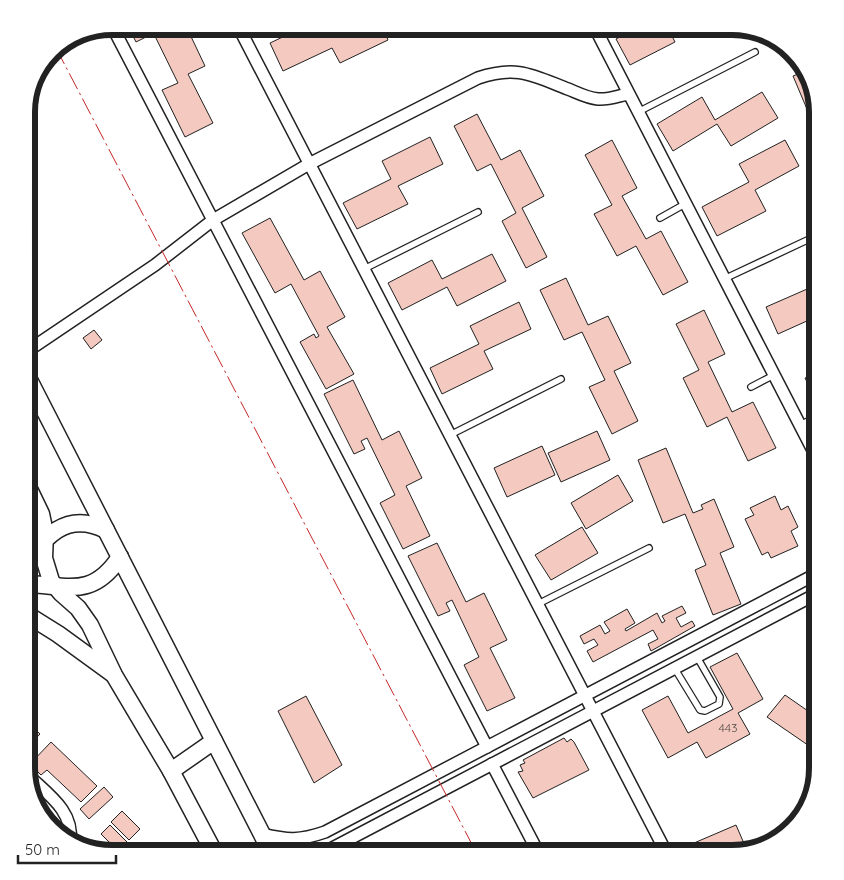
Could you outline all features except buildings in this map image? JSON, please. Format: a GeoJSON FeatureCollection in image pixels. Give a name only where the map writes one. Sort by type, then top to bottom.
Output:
{"type":"FeatureCollection","features":[{"type":"Feature","properties":{"kind":"street"},"geometry":{"type":"LineString","coordinates":[[117,35],[487,747]]}},
{"type":"Feature","properties":{"kind":"street"},"geometry":{"type":"LineString","coordinates":[[243,35],[662,845]]}},
{"type":"Feature","properties":{"kind":"street"},"geometry":{"type":"LineString","coordinates":[[598,35],[809,442]]}},
{"type":"Feature","properties":{"kind":"street"},"geometry":{"type":"LineString","coordinates":[[35,346],[156,265],[213,220],[310,164],[478,78],[494,72],[527,72],[580,94],[599,99],[609,99],[628,94]]}},
{"type":"Feature","properties":{"kind":"street"},"geometry":{"type":"LineString","coordinates":[[35,392],[268,845]]}},
{"type":"Feature","properties":{"kind":"street"},"geometry":{"type":"LineString","coordinates":[[35,501],[42,514],[45,566],[51,581],[85,616],[114,675],[171,771],[210,845]]}},
{"type":"Feature","properties":{"kind":"street"},"geometry":{"type":"LineString","coordinates":[[35,546],[45,542],[56,530],[71,524],[89,524],[106,530]]}},
{"type":"Feature","properties":{"kind":"street"},"geometry":{"type":"LineString","coordinates":[[35,585],[72,588],[89,584],[107,574],[120,557]]}},
{"type":"Feature","properties":{"kind":"street"},"geometry":{"type":"LineString","coordinates":[[262,834],[292,839],[325,832],[809,578]]}},
{"type":"Feature","properties":{"kind":"street"},"geometry":{"type":"LineString","coordinates":[[338,845],[809,598]]}},
{"type":"Feature","properties":{"kind":"street"},"geometry":{"type":"LineString","coordinates":[[35,620],[114,675]]}},
{"type":"Feature","properties":{"kind":"street"},"geometry":{"type":"LineString","coordinates":[[171,771],[214,740]]}},
{"type":"Feature","properties":{"kind":"street"},"geometry":{"type":"LineString","coordinates":[[492,764],[534,845]]}},
{"type":"Feature","properties":{"kind":"street"},"geometry":{"type":"LineString","coordinates":[[36,783],[66,815],[70,832]]}},
{"type":"Feature","properties":{"kind":"lane"},"geometry":{"type":"LineString","coordinates":[[638,112],[755,52]]}},
{"type":"Feature","properties":{"kind":"lane"},"geometry":{"type":"LineString","coordinates":[[660,218],[686,204]]}},
{"type":"Feature","properties":{"kind":"lane"},"geometry":{"type":"LineString","coordinates":[[364,269],[478,212]]}},
{"type":"Feature","properties":{"kind":"lane"},"geometry":{"type":"LineString","coordinates":[[724,280],[809,239]]}},
{"type":"Feature","properties":{"kind":"lane"},"geometry":{"type":"LineString","coordinates":[[751,387],[774,375]]}},
{"type":"Feature","properties":{"kind":"lane"},"geometry":{"type":"LineString","coordinates":[[450,435],[562,379]]}},
{"type":"Feature","properties":{"kind":"lane"},"geometry":{"type":"LineString","coordinates":[[800,425],[809,420]]}},
{"type":"Feature","properties":{"kind":"lane"},"geometry":{"type":"LineString","coordinates":[[538,604],[650,548]]}},
{"type":"Feature","properties":{"kind":"lane"},"geometry":{"type":"LineString","coordinates":[[675,669],[700,710],[705,710],[719,704],[720,697],[697,657]]}},
{"type":"Feature","properties":{"kind":"power"},"geometry":{"type":"LineString","coordinates":[[60,56],[472,845]]}}]}
